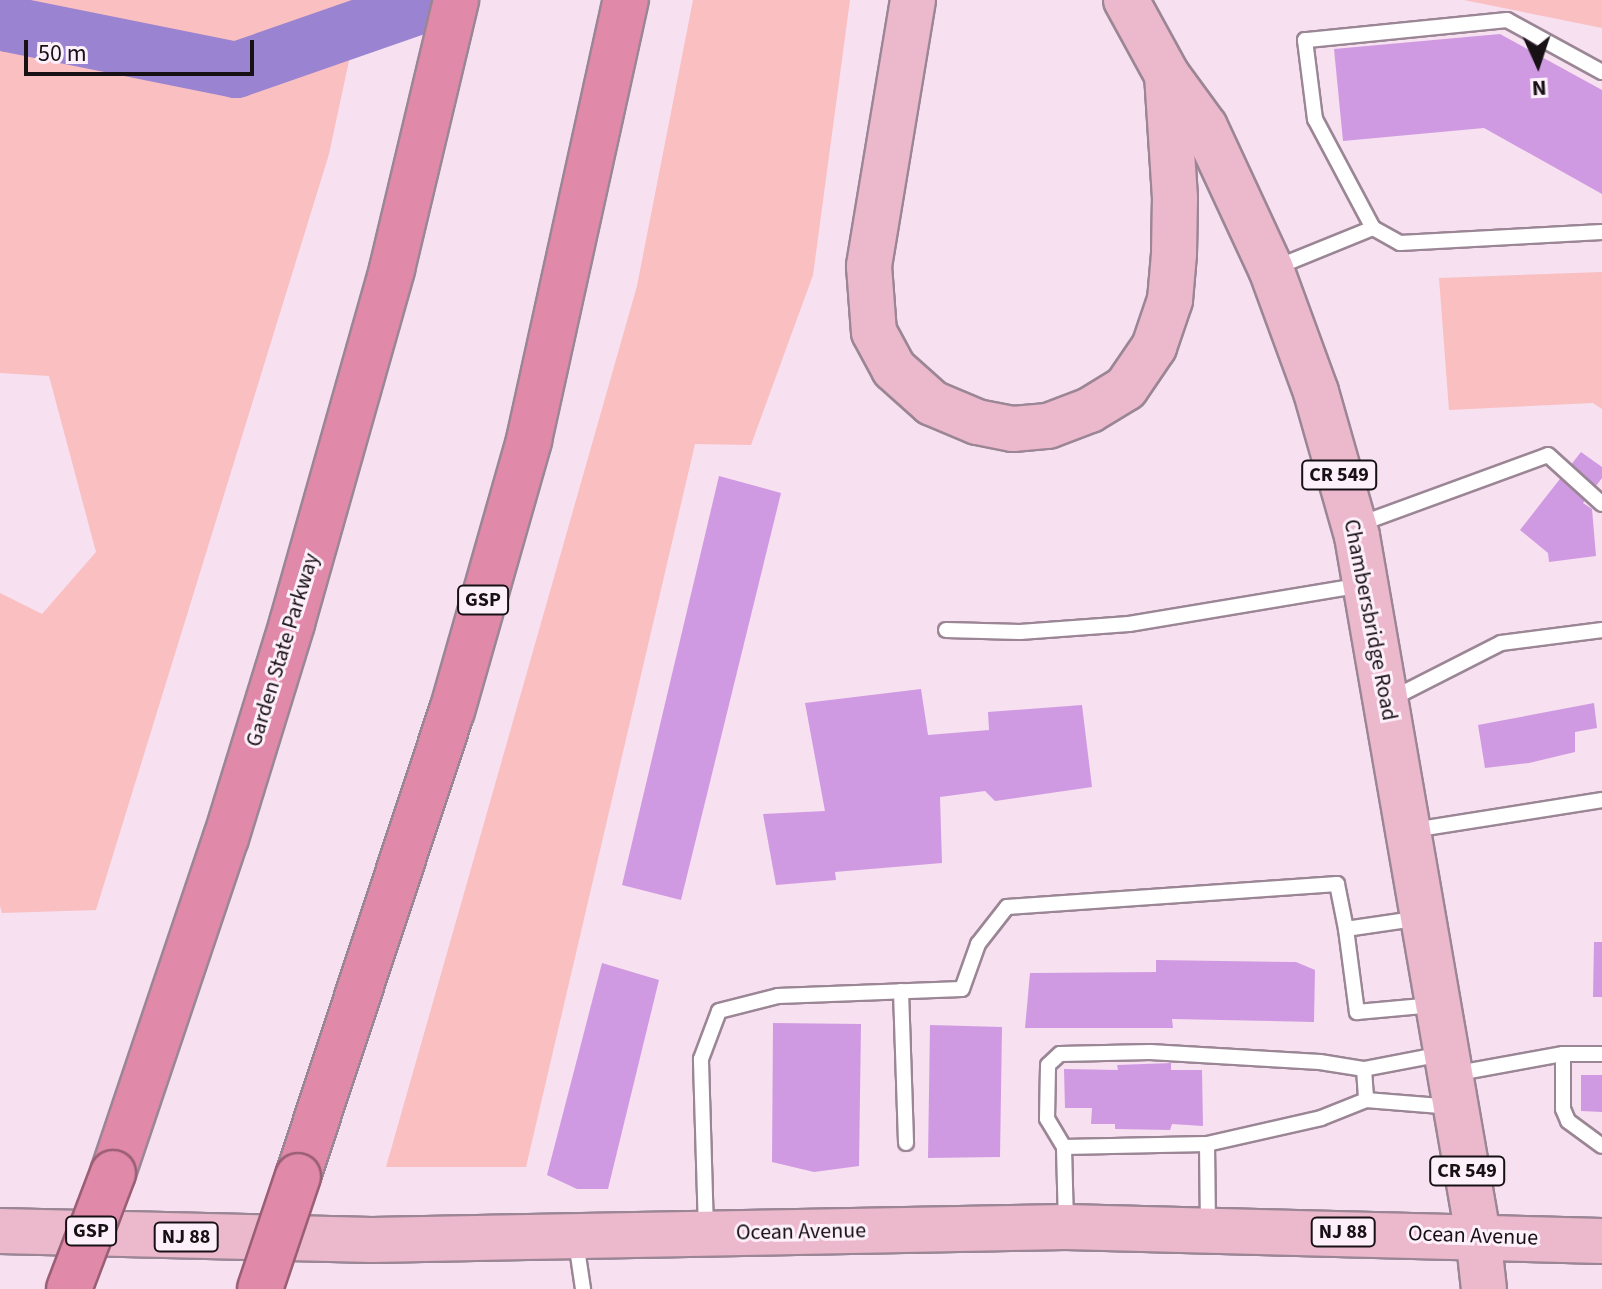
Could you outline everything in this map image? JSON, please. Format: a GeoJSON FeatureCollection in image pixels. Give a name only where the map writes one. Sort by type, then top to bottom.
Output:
{"type":"FeatureCollection","features":[{"type":"Feature","properties":{"kind":"highway","name":"Garden State Parkway"},"geometry":{"type":"LineString","coordinates":[[69,1289],[113,1173],[226,838],[283,651],[388,284],[456,0]]}},
{"type":"Feature","properties":{"kind":"highway","name":"GSP"},"geometry":{"type":"LineString","coordinates":[[260,1289],[452,711],[529,440],[624,6]]}},
{"type":"Feature","properties":{"kind":"main road"},"geometry":{"type":"LineString","coordinates":[[913,0],[869,266],[874,332],[894,369],[932,403],[977,422],[1013,429],[1048,426],[1090,410],[1126,388],[1154,347],[1170,300],[1174,254],[1175,198],[1167,75]]}},
{"type":"Feature","properties":{"kind":"main road","name":"Chambersbridge Road"},"geometry":{"type":"LineString","coordinates":[[1126,0],[1167,75],[1205,127],[1271,269],[1316,392],[1367,584],[1478,1235]]}},
{"type":"Feature","properties":{"kind":"main road","name":"Ocean Avenue"},"geometry":{"type":"LineString","coordinates":[[0,1231],[372,1240],[1066,1227],[1478,1235],[1602,1241]]}},
{"type":"Feature","properties":{"kind":"main road","name":"CR 549"},"geometry":{"type":"LineString","coordinates":[[1478,1235],[1484,1289]]}},
{"type":"Feature","properties":{"kind":"lane"},"geometry":{"type":"LineString","coordinates":[[1602,72],[1507,20],[1305,40],[1315,119],[1373,228],[1400,243],[1602,232]]}},
{"type":"Feature","properties":{"kind":"lane"},"geometry":{"type":"LineString","coordinates":[[1271,269],[1373,228]]}},
{"type":"Feature","properties":{"kind":"lane"},"geometry":{"type":"LineString","coordinates":[[1354,526],[1548,455],[1602,504]]}},
{"type":"Feature","properties":{"kind":"lane"},"geometry":{"type":"LineString","coordinates":[[946,630],[1020,632],[1129,624],[1367,584]]}},
{"type":"Feature","properties":{"kind":"lane"},"geometry":{"type":"LineString","coordinates":[[1387,701],[1501,643],[1602,630]]}},
{"type":"Feature","properties":{"kind":"lane"},"geometry":{"type":"LineString","coordinates":[[1409,831],[1602,800]]}},
{"type":"Feature","properties":{"kind":"lane"},"geometry":{"type":"LineString","coordinates":[[706,1233],[701,1059],[719,1011],[778,996],[962,989],[978,944],[1007,907],[1337,884],[1357,1012],[1438,1005]]}},
{"type":"Feature","properties":{"kind":"lane"},"geometry":{"type":"LineString","coordinates":[[1346,929],[1423,918]]}},
{"type":"Feature","properties":{"kind":"lane"},"geometry":{"type":"LineString","coordinates":[[901,991],[906,1143]]}},
{"type":"Feature","properties":{"kind":"lane"},"geometry":{"type":"LineString","coordinates":[[1066,1227],[1064,1147],[1047,1119],[1048,1065],[1060,1054],[1150,1052],[1320,1062],[1450,1078]]}},
{"type":"Feature","properties":{"kind":"lane"},"geometry":{"type":"LineString","coordinates":[[1563,1054],[1563,1109],[1568,1121],[1602,1146]]}},
{"type":"Feature","properties":{"kind":"lane"},"geometry":{"type":"LineString","coordinates":[[1064,1147],[1207,1144],[1321,1118],[1366,1100],[1450,1078],[1563,1054],[1602,1054]]}},
{"type":"Feature","properties":{"kind":"lane"},"geometry":{"type":"LineString","coordinates":[[1364,1069],[1366,1100]]}},
{"type":"Feature","properties":{"kind":"lane"},"geometry":{"type":"LineString","coordinates":[[1207,1144],[1208,1230]]}},
{"type":"Feature","properties":{"kind":"lane"},"geometry":{"type":"LineString","coordinates":[[575,1238],[583,1289]]}},
{"type":"Feature","properties":{"kind":"shaded area"},"geometry":{"type":"Polygon","coordinates":[[[0,0],[362,0],[329,154],[96,910],[2,913],[0,906],[0,593],[42,614],[96,552],[49,376],[0,373],[0,0]]]}},
{"type":"Feature","properties":{"kind":"shaded area"},"geometry":{"type":"Polygon","coordinates":[[[693,0],[850,0],[813,275],[751,445],[695,444],[526,1167],[386,1167],[637,286],[693,0]]]}},
{"type":"Feature","properties":{"kind":"shaded area"},"geometry":{"type":"Polygon","coordinates":[[[1464,0],[1602,0],[1602,28],[1464,0]]]}},
{"type":"Feature","properties":{"kind":"shaded area"},"geometry":{"type":"Polygon","coordinates":[[[1602,272],[1602,409],[1593,403],[1449,410],[1439,278],[1602,272]]]}},
{"type":"Feature","properties":{"kind":"building"},"geometry":{"type":"Polygon","coordinates":[[[1500,34],[1602,90],[1602,194],[1484,128],[1343,141],[1334,49],[1500,34]]]}},
{"type":"Feature","properties":{"kind":"building"},"geometry":{"type":"Polygon","coordinates":[[[1581,452],[1602,467],[1602,478],[1583,503],[1592,509],[1596,556],[1549,562],[1548,553],[1520,530],[1581,452]]]}},
{"type":"Feature","properties":{"kind":"building"},"geometry":{"type":"Polygon","coordinates":[[[719,476],[781,493],[681,900],[622,885],[719,476]]]}},
{"type":"Feature","properties":{"kind":"building"},"geometry":{"type":"Polygon","coordinates":[[[921,689],[928,735],[989,730],[988,712],[1082,705],[1092,787],[995,801],[985,791],[940,797],[942,863],[835,872],[836,880],[776,885],[763,814],[825,811],[805,703],[921,689]]]}},
{"type":"Feature","properties":{"kind":"building"},"geometry":{"type":"Polygon","coordinates":[[[1594,703],[1597,728],[1575,732],[1575,752],[1529,763],[1485,768],[1478,725],[1594,703]]]}},
{"type":"Feature","properties":{"kind":"building"},"geometry":{"type":"Polygon","coordinates":[[[1594,942],[1602,942],[1602,997],[1593,997],[1594,942]]]}},
{"type":"Feature","properties":{"kind":"building"},"geometry":{"type":"Polygon","coordinates":[[[1156,960],[1296,962],[1315,970],[1314,1022],[1172,1019],[1173,1028],[1025,1028],[1030,973],[1156,972],[1156,960]]]}},
{"type":"Feature","properties":{"kind":"building"},"geometry":{"type":"Polygon","coordinates":[[[602,963],[659,980],[608,1189],[577,1189],[547,1175],[602,963]]]}},
{"type":"Feature","properties":{"kind":"building"},"geometry":{"type":"Polygon","coordinates":[[[773,1023],[861,1024],[859,1166],[814,1172],[772,1162],[773,1023]]]}},
{"type":"Feature","properties":{"kind":"building"},"geometry":{"type":"Polygon","coordinates":[[[930,1025],[1002,1027],[1000,1157],[928,1158],[930,1025]]]}},
{"type":"Feature","properties":{"kind":"building"},"geometry":{"type":"Polygon","coordinates":[[[1171,1063],[1171,1070],[1202,1070],[1203,1126],[1172,1124],[1170,1130],[1115,1129],[1115,1124],[1091,1124],[1092,1108],[1065,1108],[1064,1069],[1118,1070],[1117,1065],[1171,1063]]]}},
{"type":"Feature","properties":{"kind":"building"},"geometry":{"type":"Polygon","coordinates":[[[1581,1075],[1602,1075],[1602,1112],[1581,1111],[1581,1075]]]}},
{"type":"Feature","properties":{"kind":"waterway"},"geometry":{"type":"LineString","coordinates":[[0,19],[8,24],[236,70],[437,0]]}}]}
